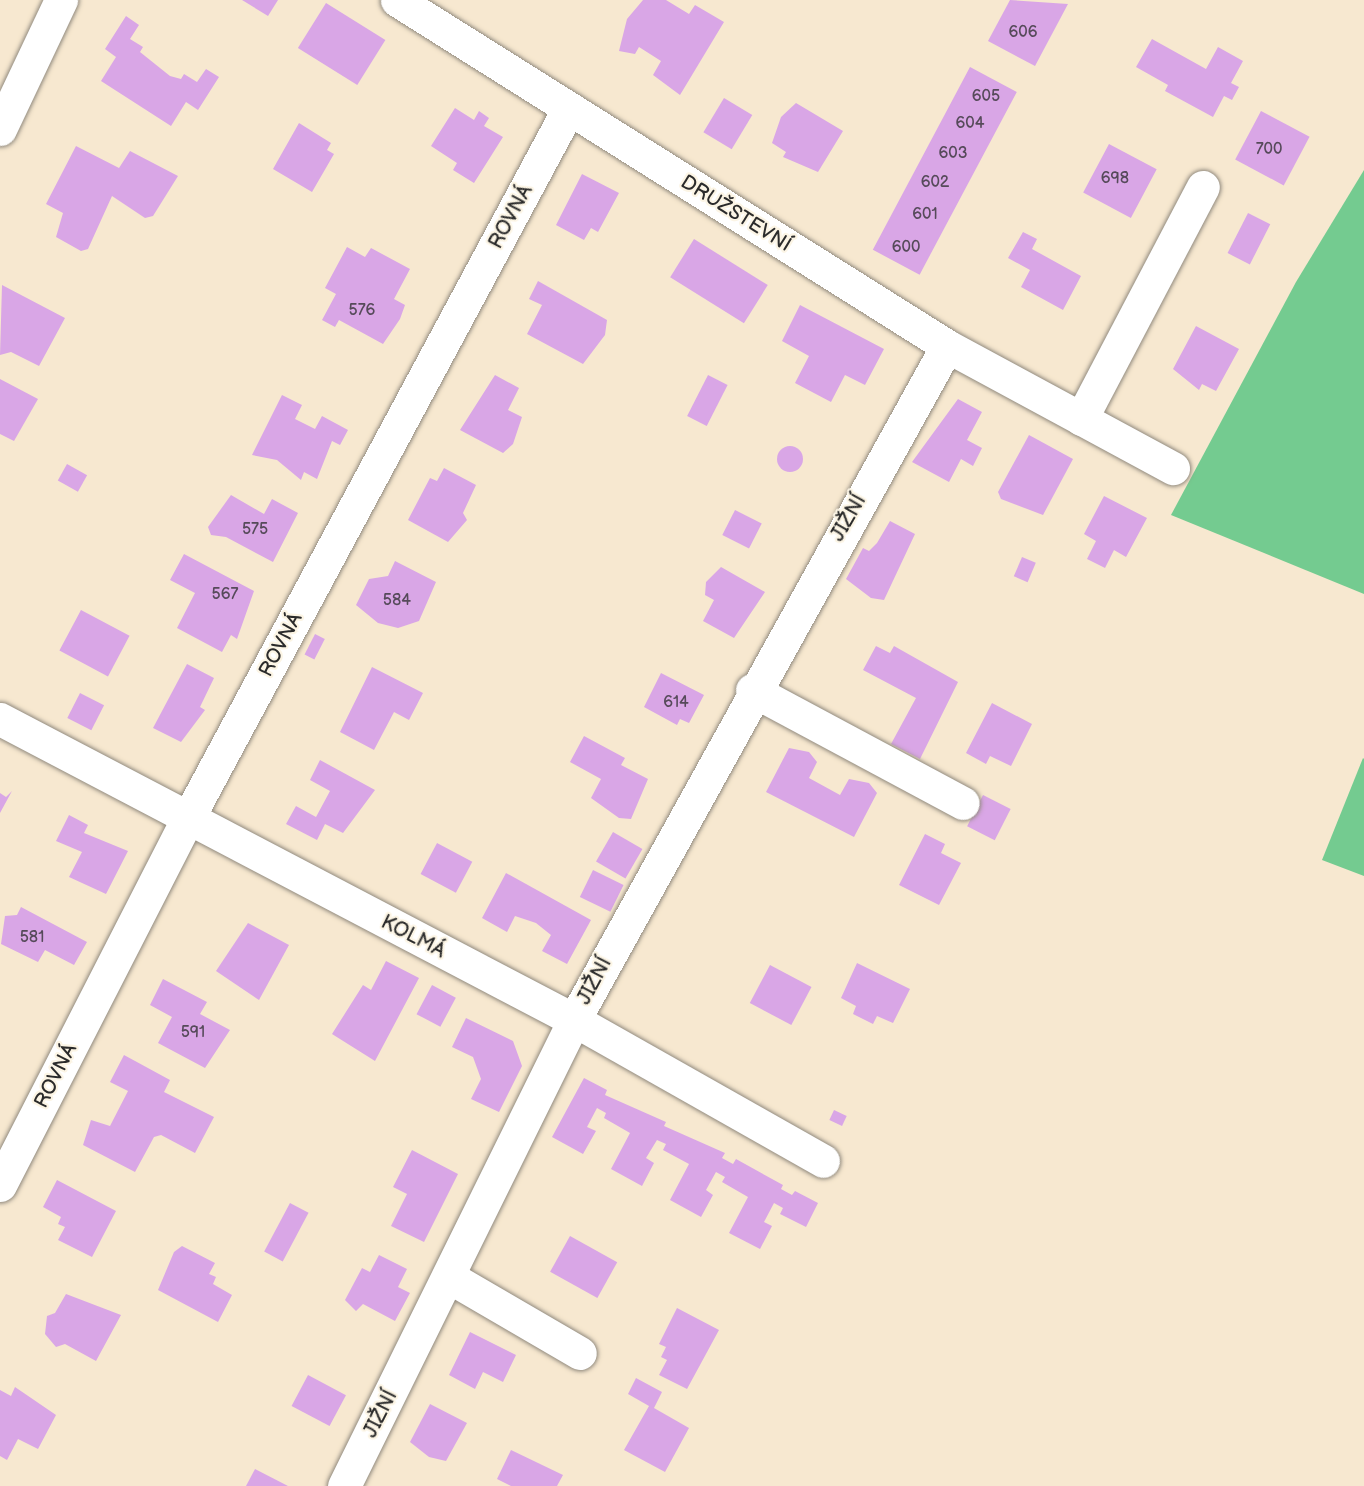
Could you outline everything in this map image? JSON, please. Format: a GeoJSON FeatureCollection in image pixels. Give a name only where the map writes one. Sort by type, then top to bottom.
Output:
{"type":"FeatureCollection","features":[{"type":"Feature","properties":{"kind":"street"},"geometry":{"type":"LineString","coordinates":[[0,129],[61,0]]}},
{"type":"Feature","properties":{"kind":"street","name":"DRUŽSTEVNÍ"},"geometry":{"type":"LineString","coordinates":[[397,0],[947,346],[1173,468]]}},
{"type":"Feature","properties":{"kind":"street","name":"ROVNÁ"},"geometry":{"type":"LineString","coordinates":[[0,1185],[187,820],[569,108]]}},
{"type":"Feature","properties":{"kind":"street"},"geometry":{"type":"LineString","coordinates":[[1081,419],[1203,187]]}},
{"type":"Feature","properties":{"kind":"street","name":"JIŽNÍ"},"geometry":{"type":"LineString","coordinates":[[344,1486],[451,1278],[574,1020],[752,690],[947,346]]}},
{"type":"Feature","properties":{"kind":"street"},"geometry":{"type":"LineString","coordinates":[[752,690],[963,803]]}},
{"type":"Feature","properties":{"kind":"street","name":"KOLMÁ"},"geometry":{"type":"LineString","coordinates":[[0,719],[187,820],[574,1020],[823,1161]]}},
{"type":"Feature","properties":{"kind":"street"},"geometry":{"type":"LineString","coordinates":[[451,1278],[580,1353]]}},
{"type":"Feature","properties":{"kind":"green space"},"geometry":{"type":"Polygon","coordinates":[[[1364,170],[1364,594],[1171,515],[1296,282],[1364,170]]]}},
{"type":"Feature","properties":{"kind":"green space"},"geometry":{"type":"Polygon","coordinates":[[[1364,759],[1364,876],[1322,860],[1364,759]]]}},
{"type":"Feature","properties":{"kind":"building"},"geometry":{"type":"Polygon","coordinates":[[[242,0],[278,0],[268,16],[242,0]]]}},
{"type":"Feature","properties":{"kind":"building"},"geometry":{"type":"Polygon","coordinates":[[[643,0],[666,0],[689,14],[695,5],[724,22],[680,95],[653,75],[661,61],[639,47],[635,54],[619,51],[627,19],[643,0]]]}},
{"type":"Feature","properties":{"kind":"building"},"geometry":{"type":"Polygon","coordinates":[[[1010,0],[1068,4],[1035,66],[988,41],[1010,0]]]}},
{"type":"Feature","properties":{"kind":"building"},"geometry":{"type":"Polygon","coordinates":[[[326,3],[385,40],[357,85],[298,48],[326,3]]]}},
{"type":"Feature","properties":{"kind":"building"},"geometry":{"type":"Polygon","coordinates":[[[126,16],[139,25],[130,39],[143,47],[140,52],[170,76],[181,79],[184,74],[197,82],[206,69],[219,77],[198,110],[186,102],[171,126],[101,81],[116,57],[105,49],[126,16]]]}},
{"type":"Feature","properties":{"kind":"building"},"geometry":{"type":"Polygon","coordinates":[[[1152,39],[1206,69],[1218,47],[1243,61],[1231,83],[1239,87],[1232,100],[1224,96],[1213,117],[1165,91],[1168,85],[1136,67],[1152,39]]]}},
{"type":"Feature","properties":{"kind":"building"},"geometry":{"type":"Polygon","coordinates":[[[970,67],[1017,92],[920,275],[873,250],[970,67]]]}},
{"type":"Feature","properties":{"kind":"building"},"geometry":{"type":"Polygon","coordinates":[[[724,98],[752,115],[732,149],[703,132],[724,98]]]}},
{"type":"Feature","properties":{"kind":"building"},"geometry":{"type":"Polygon","coordinates":[[[796,103],[843,131],[818,172],[783,157],[786,152],[772,143],[781,117],[796,103]]]}},
{"type":"Feature","properties":{"kind":"building"},"geometry":{"type":"Polygon","coordinates":[[[455,108],[474,120],[479,111],[489,118],[484,126],[503,137],[474,183],[453,170],[457,163],[431,146],[455,108]]]}},
{"type":"Feature","properties":{"kind":"building"},"geometry":{"type":"Polygon","coordinates":[[[1261,111],[1310,137],[1284,185],[1235,160],[1261,111]]]}},
{"type":"Feature","properties":{"kind":"building"},"geometry":{"type":"Polygon","coordinates":[[[299,123],[331,143],[327,150],[334,154],[312,192],[273,169],[299,123]]]}},
{"type":"Feature","properties":{"kind":"building"},"geometry":{"type":"Polygon","coordinates":[[[1109,144],[1157,169],[1131,218],[1083,193],[1109,144]]]}},
{"type":"Feature","properties":{"kind":"building"},"geometry":{"type":"Polygon","coordinates":[[[76,146],[119,168],[130,151],[178,176],[153,216],[145,218],[112,196],[88,249],[81,251],[56,237],[63,213],[46,204],[76,146]]]}},
{"type":"Feature","properties":{"kind":"building"},"geometry":{"type":"Polygon","coordinates":[[[582,174],[619,193],[598,232],[591,228],[584,240],[556,225],[582,174]]]}},
{"type":"Feature","properties":{"kind":"building"},"geometry":{"type":"Polygon","coordinates":[[[1248,213],[1270,224],[1250,264],[1228,253],[1248,213]]]}},
{"type":"Feature","properties":{"kind":"building"},"geometry":{"type":"Polygon","coordinates":[[[1023,232],[1037,239],[1032,249],[1081,276],[1063,310],[1021,287],[1030,270],[1008,258],[1023,232]]]}},
{"type":"Feature","properties":{"kind":"building"},"geometry":{"type":"Polygon","coordinates":[[[694,239],[768,285],[744,323],[670,277],[694,239]]]}},
{"type":"Feature","properties":{"kind":"building"},"geometry":{"type":"Polygon","coordinates":[[[347,247],[365,257],[371,248],[410,269],[394,299],[405,305],[400,319],[383,344],[339,320],[335,327],[322,320],[336,294],[325,288],[347,247]]]}},
{"type":"Feature","properties":{"kind":"building"},"geometry":{"type":"Polygon","coordinates":[[[538,281],[607,320],[605,335],[583,364],[527,334],[542,305],[529,299],[538,281]]]}},
{"type":"Feature","properties":{"kind":"building"},"geometry":{"type":"Polygon","coordinates":[[[2,285],[65,318],[39,366],[11,352],[0,355],[2,285]]]}},
{"type":"Feature","properties":{"kind":"building"},"geometry":{"type":"Polygon","coordinates":[[[800,305],[884,349],[865,385],[845,375],[831,402],[795,383],[809,356],[782,341],[800,305]]]}},
{"type":"Feature","properties":{"kind":"building"},"geometry":{"type":"Polygon","coordinates":[[[1196,326],[1239,349],[1216,391],[1202,384],[1199,390],[1173,369],[1196,326]]]}},
{"type":"Feature","properties":{"kind":"building"},"geometry":{"type":"Polygon","coordinates":[[[495,375],[519,388],[508,410],[522,417],[513,444],[503,453],[460,430],[495,375]]]}},
{"type":"Feature","properties":{"kind":"building"},"geometry":{"type":"Polygon","coordinates":[[[708,375],[728,385],[707,426],[687,416],[708,375]]]}},
{"type":"Feature","properties":{"kind":"building"},"geometry":{"type":"Polygon","coordinates":[[[0,379],[38,399],[14,441],[0,434],[0,379]]]}},
{"type":"Feature","properties":{"kind":"building"},"geometry":{"type":"Polygon","coordinates":[[[282,395],[302,405],[295,419],[315,429],[322,416],[348,430],[340,445],[332,441],[317,479],[304,472],[301,480],[277,460],[252,455],[282,395]]]}},
{"type":"Feature","properties":{"kind":"building"},"geometry":{"type":"Polygon","coordinates":[[[958,399],[982,412],[967,440],[982,448],[973,466],[961,459],[949,482],[912,462],[958,399]]]}},
{"type":"Feature","properties":{"kind":"building"},"geometry":{"type":"Polygon","coordinates":[[[1029,435],[1073,459],[1043,515],[1001,499],[998,492],[1029,435]]]}},
{"type":"Feature","properties":{"kind":"building"},"geometry":{"type":"Polygon","coordinates":[[[790,446],[799,450],[803,459],[799,468],[790,472],[781,468],[777,459],[781,450],[790,446]]]}},
{"type":"Feature","properties":{"kind":"building"},"geometry":{"type":"Polygon","coordinates":[[[67,464],[87,475],[78,492],[58,481],[67,464]]]}},
{"type":"Feature","properties":{"kind":"building"},"geometry":{"type":"Polygon","coordinates":[[[444,468],[476,485],[463,513],[467,520],[448,542],[408,520],[430,478],[437,481],[444,468]]]}},
{"type":"Feature","properties":{"kind":"building"},"geometry":{"type":"Polygon","coordinates":[[[231,495],[264,514],[272,499],[298,513],[273,562],[226,537],[211,535],[208,527],[231,495]]]}},
{"type":"Feature","properties":{"kind":"building"},"geometry":{"type":"Polygon","coordinates":[[[1104,496],[1147,518],[1126,557],[1114,550],[1105,568],[1087,559],[1096,541],[1084,534],[1104,496]]]}},
{"type":"Feature","properties":{"kind":"building"},"geometry":{"type":"Polygon","coordinates":[[[735,510],[762,524],[749,549],[722,535],[735,510]]]}},
{"type":"Feature","properties":{"kind":"building"},"geometry":{"type":"Polygon","coordinates":[[[890,521],[915,534],[884,600],[871,598],[846,579],[863,548],[869,551],[877,543],[890,521]]]}},
{"type":"Feature","properties":{"kind":"building"},"geometry":{"type":"Polygon","coordinates":[[[184,554],[254,591],[237,639],[231,635],[222,652],[177,628],[195,593],[170,580],[184,554]]]}},
{"type":"Feature","properties":{"kind":"building"},"geometry":{"type":"Polygon","coordinates":[[[1022,557],[1036,563],[1028,582],[1014,576],[1022,557]]]}},
{"type":"Feature","properties":{"kind":"building"},"geometry":{"type":"Polygon","coordinates":[[[395,561],[436,582],[419,621],[398,628],[378,623],[356,605],[369,579],[388,576],[395,561]]]}},
{"type":"Feature","properties":{"kind":"building"},"geometry":{"type":"Polygon","coordinates":[[[721,567],[765,592],[734,638],[703,621],[714,600],[705,595],[706,582],[721,567]]]}},
{"type":"Feature","properties":{"kind":"building"},"geometry":{"type":"Polygon","coordinates":[[[81,610],[130,636],[108,676],[59,651],[81,610]]]}},
{"type":"Feature","properties":{"kind":"building"},"geometry":{"type":"Polygon","coordinates":[[[315,634],[325,639],[314,659],[305,654],[315,634]]]}},
{"type":"Feature","properties":{"kind":"building"},"geometry":{"type":"Polygon","coordinates":[[[876,646],[890,653],[894,646],[958,682],[920,759],[891,744],[916,698],[863,670],[876,646]]]}},
{"type":"Feature","properties":{"kind":"building"},"geometry":{"type":"Polygon","coordinates":[[[187,664],[214,678],[200,707],[205,710],[181,742],[153,728],[187,664]]]}},
{"type":"Feature","properties":{"kind":"building"},"geometry":{"type":"Polygon","coordinates":[[[372,667],[423,693],[409,720],[394,712],[374,750],[340,732],[372,667]]]}},
{"type":"Feature","properties":{"kind":"building"},"geometry":{"type":"Polygon","coordinates":[[[661,673],[704,695],[689,723],[680,719],[677,725],[644,707],[661,673]]]}},
{"type":"Feature","properties":{"kind":"building"},"geometry":{"type":"Polygon","coordinates":[[[80,693],[104,705],[91,730],[67,718],[80,693]]]}},
{"type":"Feature","properties":{"kind":"building"},"geometry":{"type":"Polygon","coordinates":[[[992,703],[1032,724],[1011,766],[990,756],[986,764],[966,753],[992,703]]]}},
{"type":"Feature","properties":{"kind":"building"},"geometry":{"type":"Polygon","coordinates":[[[584,736],[625,758],[621,765],[648,779],[631,819],[619,818],[591,798],[601,779],[570,762],[584,736]]]}},
{"type":"Feature","properties":{"kind":"building"},"geometry":{"type":"Polygon","coordinates":[[[789,748],[809,752],[817,762],[809,778],[840,795],[849,779],[869,783],[877,793],[854,837],[766,792],[789,748]]]}},
{"type":"Feature","properties":{"kind":"building"},"geometry":{"type":"Polygon","coordinates":[[[320,760],[375,790],[343,833],[325,824],[317,840],[286,824],[296,806],[316,817],[330,791],[310,780],[320,760]]]}},
{"type":"Feature","properties":{"kind":"building"},"geometry":{"type":"Polygon","coordinates":[[[12,791],[0,813],[0,793],[6,797],[12,791]]]}},
{"type":"Feature","properties":{"kind":"building"},"geometry":{"type":"Polygon","coordinates":[[[983,795],[1011,809],[995,840],[967,826],[983,795]]]}},
{"type":"Feature","properties":{"kind":"building"},"geometry":{"type":"Polygon","coordinates":[[[69,815],[88,825],[84,833],[128,851],[106,894],[69,877],[82,852],[56,841],[69,815]]]}},
{"type":"Feature","properties":{"kind":"building"},"geometry":{"type":"Polygon","coordinates":[[[613,832],[642,849],[625,878],[596,861],[613,832]]]}},
{"type":"Feature","properties":{"kind":"building"},"geometry":{"type":"Polygon","coordinates":[[[925,834],[945,844],[941,853],[961,863],[939,905],[899,885],[925,834]]]}},
{"type":"Feature","properties":{"kind":"building"},"geometry":{"type":"Polygon","coordinates":[[[437,843],[472,862],[456,893],[421,874],[437,843]]]}},
{"type":"Feature","properties":{"kind":"building"},"geometry":{"type":"Polygon","coordinates":[[[593,870],[624,885],[610,912],[580,897],[593,870]]]}},
{"type":"Feature","properties":{"kind":"building"},"geometry":{"type":"Polygon","coordinates":[[[506,873],[591,920],[567,964],[542,951],[551,935],[536,923],[515,916],[507,932],[482,918],[506,873]]]}},
{"type":"Feature","properties":{"kind":"building"},"geometry":{"type":"Polygon","coordinates":[[[21,907],[87,942],[74,965],[45,950],[38,962],[1,944],[5,916],[17,915],[21,907]]]}},
{"type":"Feature","properties":{"kind":"building"},"geometry":{"type":"Polygon","coordinates":[[[248,923],[289,945],[259,1000],[216,971],[248,923]]]}},
{"type":"Feature","properties":{"kind":"building"},"geometry":{"type":"Polygon","coordinates":[[[386,961],[419,978],[375,1061],[332,1034],[363,985],[371,990],[386,961]]]}},
{"type":"Feature","properties":{"kind":"building"},"geometry":{"type":"Polygon","coordinates":[[[857,963],[910,989],[893,1023],[877,1016],[873,1024],[853,1014],[856,1006],[841,998],[857,963]]]}},
{"type":"Feature","properties":{"kind":"building"},"geometry":{"type":"Polygon","coordinates":[[[770,965],[811,987],[791,1025],[750,1003],[770,965]]]}},
{"type":"Feature","properties":{"kind":"building"},"geometry":{"type":"Polygon","coordinates":[[[163,979],[207,1002],[200,1014],[230,1030],[205,1068],[158,1043],[172,1017],[150,1005],[163,979]]]}},
{"type":"Feature","properties":{"kind":"building"},"geometry":{"type":"Polygon","coordinates":[[[432,985],[456,998],[440,1027],[417,1014],[432,985]]]}},
{"type":"Feature","properties":{"kind":"building"},"geometry":{"type":"Polygon","coordinates":[[[466,1018],[513,1041],[522,1066],[499,1112],[471,1099],[481,1079],[473,1057],[452,1047],[466,1018]]]}},
{"type":"Feature","properties":{"kind":"building"},"geometry":{"type":"Polygon","coordinates":[[[124,1055],[170,1080],[164,1092],[214,1117],[195,1153],[161,1135],[154,1137],[135,1172],[83,1145],[91,1120],[110,1126],[128,1091],[110,1082],[124,1055]]]}},
{"type":"Feature","properties":{"kind":"building"},"geometry":{"type":"Polygon","coordinates":[[[584,1078],[607,1090],[605,1095],[666,1122],[664,1126],[725,1153],[722,1158],[733,1164],[736,1159],[783,1185],[781,1189],[792,1195],[795,1191],[818,1203],[806,1227],[780,1214],[783,1208],[774,1203],[764,1222],[772,1226],[760,1249],[729,1233],[748,1197],[722,1182],[725,1177],[716,1172],[706,1190],[713,1195],[701,1217],[670,1200],[689,1164],[663,1150],[666,1144],[657,1140],[646,1158],[654,1163],[642,1186],[611,1169],[630,1133],[604,1118],[606,1113],[597,1108],[587,1127],[596,1131],[583,1154],[552,1137],[584,1078]]]}},
{"type":"Feature","properties":{"kind":"building"},"geometry":{"type":"Polygon","coordinates":[[[834,1110],[847,1116],[842,1126],[829,1120],[834,1110]]]}},
{"type":"Feature","properties":{"kind":"building"},"geometry":{"type":"Polygon","coordinates":[[[412,1150],[458,1174],[424,1242],[391,1226],[407,1194],[393,1187],[412,1150]]]}},
{"type":"Feature","properties":{"kind":"building"},"geometry":{"type":"Polygon","coordinates":[[[57,1180],[116,1211],[92,1257],[58,1240],[65,1227],[58,1224],[61,1217],[43,1207],[57,1180]]]}},
{"type":"Feature","properties":{"kind":"building"},"geometry":{"type":"Polygon","coordinates":[[[290,1203],[309,1213],[283,1261],[264,1252],[290,1203]]]}},
{"type":"Feature","properties":{"kind":"building"},"geometry":{"type":"Polygon","coordinates":[[[570,1236],[617,1262],[597,1298],[550,1272],[570,1236]]]}},
{"type":"Feature","properties":{"kind":"building"},"geometry":{"type":"Polygon","coordinates":[[[182,1246],[215,1263],[209,1274],[216,1277],[213,1284],[232,1295],[218,1322],[158,1290],[174,1252],[182,1246]]]}},
{"type":"Feature","properties":{"kind":"building"},"geometry":{"type":"Polygon","coordinates":[[[379,1255],[407,1269],[398,1287],[410,1293],[395,1321],[363,1304],[356,1311],[345,1300],[362,1268],[370,1272],[379,1255]]]}},
{"type":"Feature","properties":{"kind":"building"},"geometry":{"type":"Polygon","coordinates":[[[66,1294],[121,1315],[96,1361],[65,1344],[56,1347],[45,1334],[47,1316],[55,1313],[66,1294]]]}},
{"type":"Feature","properties":{"kind":"building"},"geometry":{"type":"Polygon","coordinates":[[[677,1308],[719,1330],[687,1389],[659,1375],[667,1360],[661,1357],[666,1347],[659,1344],[677,1308]]]}},
{"type":"Feature","properties":{"kind":"building"},"geometry":{"type":"Polygon","coordinates":[[[470,1332],[516,1355],[503,1382],[483,1372],[475,1389],[449,1375],[470,1332]]]}},
{"type":"Feature","properties":{"kind":"building"},"geometry":{"type":"Polygon","coordinates":[[[308,1375],[346,1395],[330,1426],[292,1406],[308,1375]]]}},
{"type":"Feature","properties":{"kind":"building"},"geometry":{"type":"Polygon","coordinates":[[[636,1378],[662,1392],[654,1408],[689,1428],[665,1472],[624,1450],[649,1406],[628,1394],[636,1378]]]}},
{"type":"Feature","properties":{"kind":"building"},"geometry":{"type":"Polygon","coordinates":[[[15,1387],[56,1415],[38,1449],[18,1439],[7,1460],[0,1456],[0,1390],[11,1396],[15,1387]]]}},
{"type":"Feature","properties":{"kind":"building"},"geometry":{"type":"Polygon","coordinates":[[[430,1404],[467,1423],[446,1461],[429,1457],[410,1442],[430,1404]]]}},
{"type":"Feature","properties":{"kind":"building"},"geometry":{"type":"Polygon","coordinates":[[[511,1450],[563,1475],[557,1486],[511,1486],[497,1479],[511,1450]]]}},
{"type":"Feature","properties":{"kind":"building"},"geometry":{"type":"Polygon","coordinates":[[[255,1469],[288,1486],[246,1486],[255,1469]]]}}]}
